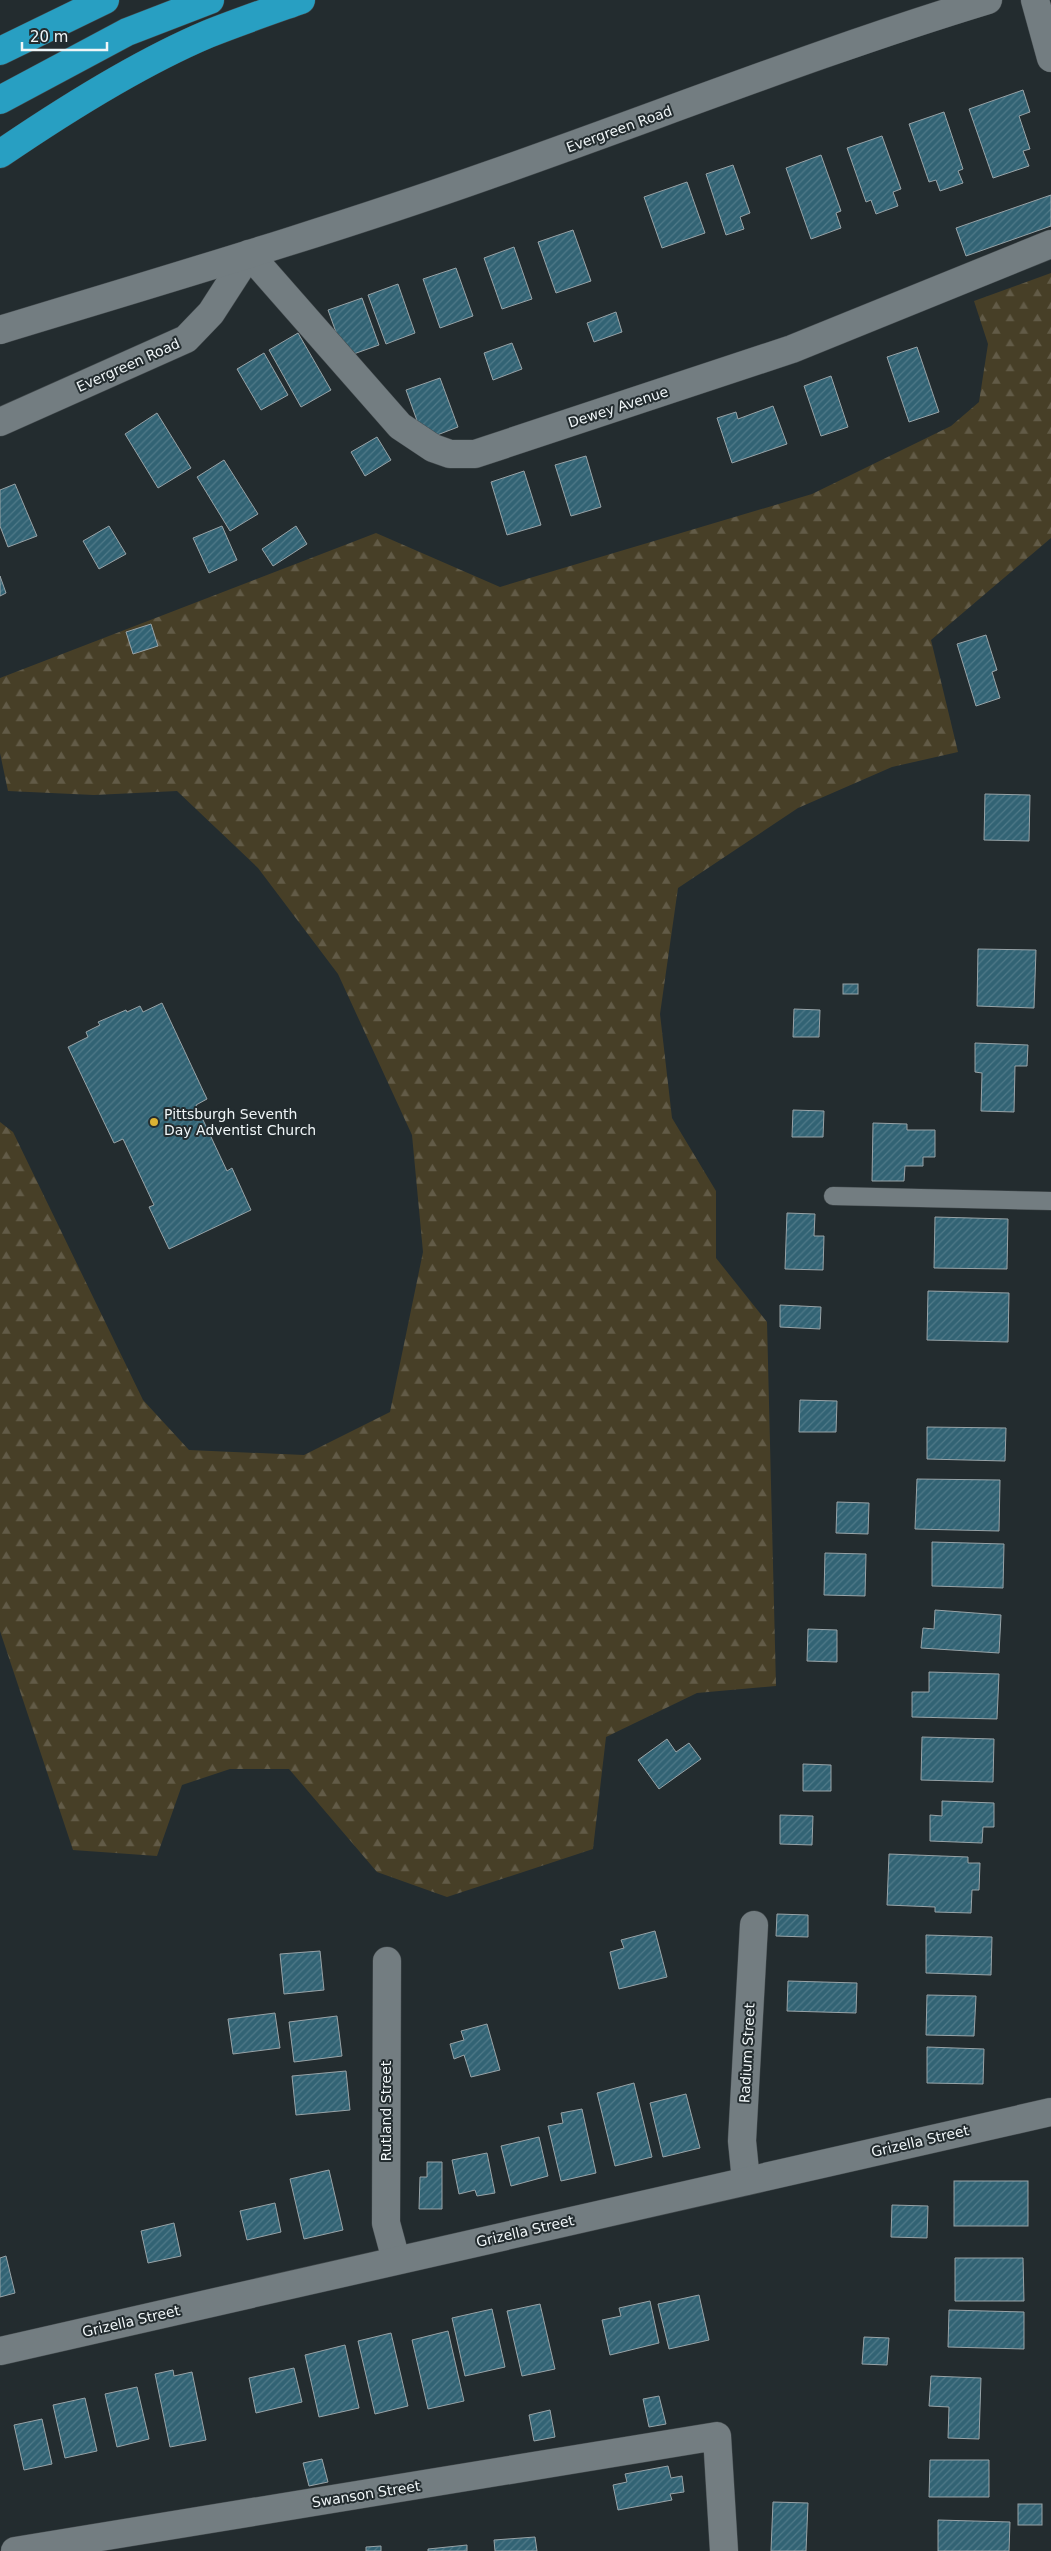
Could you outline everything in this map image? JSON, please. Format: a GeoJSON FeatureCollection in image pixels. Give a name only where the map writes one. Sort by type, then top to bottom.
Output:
{"type":"FeatureCollection","features":[{"type":"Feature","properties":{"kind":"highway"},"geometry":{"type":"LineString","coordinates":[[0,51],[105,0]]}},
{"type":"Feature","properties":{"kind":"highway"},"geometry":{"type":"LineString","coordinates":[[0,100],[127,32],[210,0]]}},
{"type":"Feature","properties":{"kind":"highway"},"geometry":{"type":"LineString","coordinates":[[0,154],[78,104],[148,65],[207,35],[301,0]]}},
{"type":"Feature","properties":{"kind":"street","name":"Evergreen Road"},"geometry":{"type":"LineString","coordinates":[[0,330],[249,254],[487,176],[872,38],[988,0]]}},
{"type":"Feature","properties":{"kind":"street"},"geometry":{"type":"LineString","coordinates":[[1035,0],[1051,58]]}},
{"type":"Feature","properties":{"kind":"street","name":"Dewey Avenue"},"geometry":{"type":"LineString","coordinates":[[249,254],[400,426],[433,448],[461,455],[474,454],[792,349],[1051,244]]}},
{"type":"Feature","properties":{"kind":"street","name":"Evergreen Road"},"geometry":{"type":"LineString","coordinates":[[0,422],[186,339],[211,313],[249,254]]}},
{"type":"Feature","properties":{"kind":"street","name":"Radium Street"},"geometry":{"type":"LineString","coordinates":[[746,2181],[742,2141],[754,1925]]}},
{"type":"Feature","properties":{"kind":"street","name":"Rutland Street"},"geometry":{"type":"LineString","coordinates":[[386,1961],[386,2222],[396,2260]]}},
{"type":"Feature","properties":{"kind":"street","name":"Grizella Street"},"geometry":{"type":"LineString","coordinates":[[0,2351],[1051,2112]]}},
{"type":"Feature","properties":{"kind":"street","name":"Swanson Street"},"geometry":{"type":"LineString","coordinates":[[15,2551],[717,2436],[724,2551]]}},
{"type":"Feature","properties":{"kind":"lane"},"geometry":{"type":"LineString","coordinates":[[833,1196],[1051,1201]]}},
{"type":"Feature","properties":{"kind":"green space"},"geometry":{"type":"Polygon","coordinates":[[[1051,273],[1051,538],[931,640],[958,752],[892,767],[798,808],[678,888],[660,1014],[672,1118],[716,1191],[716,1258],[767,1322],[776,1686],[697,1693],[606,1737],[593,1849],[447,1897],[377,1872],[289,1769],[230,1769],[182,1785],[157,1856],[73,1850],[0,1631],[0,1122],[13,1132],[143,1400],[189,1450],[304,1455],[390,1412],[423,1252],[412,1135],[338,974],[258,868],[177,791],[94,795],[8,791],[0,753],[0,678],[376,533],[500,587],[812,494],[951,426],[979,402],[988,344],[974,301],[1051,273]]]}},
{"type":"Feature","properties":{"kind":"building"},"geometry":{"type":"Polygon","coordinates":[[[1023,90],[1030,112],[1019,116],[1030,149],[1023,151],[1029,166],[993,178],[969,109],[1023,90]]]}},
{"type":"Feature","properties":{"kind":"building"},"geometry":{"type":"Polygon","coordinates":[[[944,112],[963,169],[958,171],[963,183],[940,191],[936,180],[929,182],[909,124],[944,112]]]}},
{"type":"Feature","properties":{"kind":"building"},"geometry":{"type":"Polygon","coordinates":[[[882,136],[901,189],[893,192],[898,206],[876,214],[871,200],[866,202],[847,148],[882,136]]]}},
{"type":"Feature","properties":{"kind":"building"},"geometry":{"type":"Polygon","coordinates":[[[821,155],[841,211],[836,213],[841,228],[811,239],[786,168],[821,155]]]}},
{"type":"Feature","properties":{"kind":"building"},"geometry":{"type":"Polygon","coordinates":[[[733,165],[750,213],[740,217],[744,229],[726,235],[706,174],[733,165]]]}},
{"type":"Feature","properties":{"kind":"building"},"geometry":{"type":"Polygon","coordinates":[[[687,182],[705,233],[662,248],[644,197],[687,182]]]}},
{"type":"Feature","properties":{"kind":"building"},"geometry":{"type":"Polygon","coordinates":[[[1051,195],[1051,226],[966,256],[956,228],[1051,195]]]}},
{"type":"Feature","properties":{"kind":"building"},"geometry":{"type":"Polygon","coordinates":[[[573,230],[591,281],[556,293],[538,242],[573,230]]]}},
{"type":"Feature","properties":{"kind":"building"},"geometry":{"type":"Polygon","coordinates":[[[514,247],[532,299],[502,309],[484,258],[514,247]]]}},
{"type":"Feature","properties":{"kind":"building"},"geometry":{"type":"Polygon","coordinates":[[[456,268],[473,316],[440,328],[423,279],[456,268]]]}},
{"type":"Feature","properties":{"kind":"building"},"geometry":{"type":"Polygon","coordinates":[[[398,284],[415,333],[386,344],[368,295],[398,284]]]}},
{"type":"Feature","properties":{"kind":"building"},"geometry":{"type":"Polygon","coordinates":[[[362,298],[379,345],[345,357],[328,310],[362,298]]]}},
{"type":"Feature","properties":{"kind":"building"},"geometry":{"type":"Polygon","coordinates":[[[616,312],[622,332],[594,342],[587,323],[616,312]]]}},
{"type":"Feature","properties":{"kind":"building"},"geometry":{"type":"Polygon","coordinates":[[[298,333],[331,390],[301,407],[269,350],[298,333]]]}},
{"type":"Feature","properties":{"kind":"building"},"geometry":{"type":"Polygon","coordinates":[[[512,343],[522,369],[493,380],[484,353],[512,343]]]}},
{"type":"Feature","properties":{"kind":"building"},"geometry":{"type":"Polygon","coordinates":[[[917,347],[939,412],[909,422],[887,357],[917,347]]]}},
{"type":"Feature","properties":{"kind":"building"},"geometry":{"type":"Polygon","coordinates":[[[264,353],[288,395],[261,410],[237,369],[264,353]]]}},
{"type":"Feature","properties":{"kind":"building"},"geometry":{"type":"Polygon","coordinates":[[[831,376],[848,427],[821,436],[804,386],[831,376]]]}},
{"type":"Feature","properties":{"kind":"building"},"geometry":{"type":"Polygon","coordinates":[[[440,378],[458,427],[424,440],[406,390],[440,378]]]}},
{"type":"Feature","properties":{"kind":"building"},"geometry":{"type":"Polygon","coordinates":[[[773,406],[787,444],[732,463],[717,418],[736,412],[738,419],[773,406]]]}},
{"type":"Feature","properties":{"kind":"building"},"geometry":{"type":"Polygon","coordinates":[[[157,413],[191,468],[158,488],[125,434],[157,413]]]}},
{"type":"Feature","properties":{"kind":"building"},"geometry":{"type":"Polygon","coordinates":[[[377,437],[391,460],[365,476],[351,452],[377,437]]]}},
{"type":"Feature","properties":{"kind":"building"},"geometry":{"type":"Polygon","coordinates":[[[586,456],[601,507],[571,516],[555,465],[586,456]]]}},
{"type":"Feature","properties":{"kind":"building"},"geometry":{"type":"Polygon","coordinates":[[[224,460],[258,514],[230,531],[197,477],[224,460]]]}},
{"type":"Feature","properties":{"kind":"building"},"geometry":{"type":"Polygon","coordinates":[[[524,471],[541,525],[507,535],[491,482],[524,471]]]}},
{"type":"Feature","properties":{"kind":"building"},"geometry":{"type":"Polygon","coordinates":[[[15,484],[37,536],[8,547],[0,526],[0,490],[15,484]]]}},
{"type":"Feature","properties":{"kind":"building"},"geometry":{"type":"Polygon","coordinates":[[[109,526],[126,554],[99,569],[83,541],[109,526]]]}},
{"type":"Feature","properties":{"kind":"building"},"geometry":{"type":"Polygon","coordinates":[[[222,526],[237,560],[209,573],[193,538],[222,526]]]}},
{"type":"Feature","properties":{"kind":"building"},"geometry":{"type":"Polygon","coordinates":[[[296,526],[307,544],[273,566],[262,549],[296,526]]]}},
{"type":"Feature","properties":{"kind":"building"},"geometry":{"type":"Polygon","coordinates":[[[0,576],[6,593],[0,596],[0,576]]]}},
{"type":"Feature","properties":{"kind":"building"},"geometry":{"type":"Polygon","coordinates":[[[151,624],[158,646],[133,654],[126,632],[151,624]]]}},
{"type":"Feature","properties":{"kind":"building"},"geometry":{"type":"Polygon","coordinates":[[[986,635],[997,670],[992,672],[1000,698],[976,706],[957,644],[986,635]]]}},
{"type":"Feature","properties":{"kind":"building"},"geometry":{"type":"Polygon","coordinates":[[[985,794],[1030,795],[1029,841],[984,840],[985,794]]]}},
{"type":"Feature","properties":{"kind":"building"},"geometry":{"type":"Polygon","coordinates":[[[978,949],[1036,950],[1034,1008],[977,1006],[978,949]]]}},
{"type":"Feature","properties":{"kind":"building"},"geometry":{"type":"Polygon","coordinates":[[[843,984],[858,984],[858,994],[843,994],[843,984]]]}},
{"type":"Feature","properties":{"kind":"building","name":"Pittsburgh Seventh Day Adventist Church"},"geometry":{"type":"Polygon","coordinates":[[[162,1003],[207,1099],[196,1105],[227,1171],[232,1168],[251,1210],[169,1249],[149,1207],[154,1205],[123,1139],[114,1143],[68,1047],[88,1037],[86,1032],[100,1025],[98,1022],[126,1010],[127,1012],[140,1006],[143,1012],[162,1003]]]}},
{"type":"Feature","properties":{"kind":"building"},"geometry":{"type":"Polygon","coordinates":[[[794,1009],[820,1010],[819,1037],[793,1037],[794,1009]]]}},
{"type":"Feature","properties":{"kind":"building"},"geometry":{"type":"Polygon","coordinates":[[[975,1043],[1028,1045],[1027,1066],[1015,1066],[1014,1112],[981,1111],[982,1073],[975,1072],[975,1043]]]}},
{"type":"Feature","properties":{"kind":"building"},"geometry":{"type":"Polygon","coordinates":[[[793,1110],[824,1111],[823,1137],[792,1137],[793,1110]]]}},
{"type":"Feature","properties":{"kind":"building"},"geometry":{"type":"Polygon","coordinates":[[[873,1123],[907,1124],[907,1130],[935,1130],[935,1157],[923,1157],[923,1166],[905,1166],[904,1181],[872,1181],[873,1123]]]}},
{"type":"Feature","properties":{"kind":"building"},"geometry":{"type":"Polygon","coordinates":[[[787,1213],[815,1214],[814,1236],[824,1236],[823,1270],[785,1269],[787,1213]]]}},
{"type":"Feature","properties":{"kind":"building"},"geometry":{"type":"Polygon","coordinates":[[[935,1217],[1008,1219],[1007,1269],[934,1268],[935,1217]]]}},
{"type":"Feature","properties":{"kind":"building"},"geometry":{"type":"Polygon","coordinates":[[[928,1291],[1009,1293],[1008,1342],[927,1340],[928,1291]]]}},
{"type":"Feature","properties":{"kind":"building"},"geometry":{"type":"Polygon","coordinates":[[[780,1305],[821,1307],[820,1329],[780,1327],[780,1305]]]}},
{"type":"Feature","properties":{"kind":"building"},"geometry":{"type":"Polygon","coordinates":[[[800,1400],[837,1401],[836,1432],[799,1432],[800,1400]]]}},
{"type":"Feature","properties":{"kind":"building"},"geometry":{"type":"Polygon","coordinates":[[[927,1427],[1006,1428],[1005,1461],[927,1459],[927,1427]]]}},
{"type":"Feature","properties":{"kind":"building"},"geometry":{"type":"Polygon","coordinates":[[[917,1479],[1000,1480],[999,1531],[915,1529],[917,1479]]]}},
{"type":"Feature","properties":{"kind":"building"},"geometry":{"type":"Polygon","coordinates":[[[837,1502],[869,1503],[868,1534],[836,1533],[837,1502]]]}},
{"type":"Feature","properties":{"kind":"building"},"geometry":{"type":"Polygon","coordinates":[[[932,1542],[1004,1544],[1003,1588],[932,1586],[932,1542]]]}},
{"type":"Feature","properties":{"kind":"building"},"geometry":{"type":"Polygon","coordinates":[[[825,1553],[866,1554],[865,1596],[824,1595],[825,1553]]]}},
{"type":"Feature","properties":{"kind":"building"},"geometry":{"type":"Polygon","coordinates":[[[935,1610],[1001,1615],[999,1653],[921,1648],[923,1628],[934,1629],[935,1610]]]}},
{"type":"Feature","properties":{"kind":"building"},"geometry":{"type":"Polygon","coordinates":[[[808,1629],[837,1630],[837,1662],[807,1661],[808,1629]]]}},
{"type":"Feature","properties":{"kind":"building"},"geometry":{"type":"Polygon","coordinates":[[[929,1672],[999,1674],[997,1719],[912,1717],[912,1692],[929,1692],[929,1672]]]}},
{"type":"Feature","properties":{"kind":"building"},"geometry":{"type":"Polygon","coordinates":[[[922,1737],[994,1739],[993,1782],[921,1780],[922,1737]]]}},
{"type":"Feature","properties":{"kind":"building"},"geometry":{"type":"Polygon","coordinates":[[[667,1739],[676,1752],[689,1743],[701,1759],[659,1789],[638,1760],[667,1739]]]}},
{"type":"Feature","properties":{"kind":"building"},"geometry":{"type":"Polygon","coordinates":[[[803,1764],[831,1765],[831,1791],[803,1791],[803,1764]]]}},
{"type":"Feature","properties":{"kind":"building"},"geometry":{"type":"Polygon","coordinates":[[[942,1801],[994,1803],[994,1827],[983,1827],[982,1843],[930,1841],[930,1815],[942,1816],[942,1801]]]}},
{"type":"Feature","properties":{"kind":"building"},"geometry":{"type":"Polygon","coordinates":[[[780,1815],[813,1816],[812,1845],[780,1844],[780,1815]]]}},
{"type":"Feature","properties":{"kind":"building"},"geometry":{"type":"Polygon","coordinates":[[[889,1854],[968,1857],[968,1863],[980,1863],[979,1890],[972,1890],[971,1913],[935,1912],[935,1907],[887,1905],[889,1854]]]}},
{"type":"Feature","properties":{"kind":"building"},"geometry":{"type":"Polygon","coordinates":[[[777,1914],[808,1915],[808,1937],[776,1936],[777,1914]]]}},
{"type":"Feature","properties":{"kind":"building"},"geometry":{"type":"Polygon","coordinates":[[[655,1931],[667,1977],[619,1989],[610,1952],[624,1948],[621,1940],[655,1931]]]}},
{"type":"Feature","properties":{"kind":"building"},"geometry":{"type":"Polygon","coordinates":[[[926,1935],[992,1937],[991,1975],[926,1973],[926,1935]]]}},
{"type":"Feature","properties":{"kind":"building"},"geometry":{"type":"Polygon","coordinates":[[[320,1951],[324,1990],[284,1994],[280,1954],[320,1951]]]}},
{"type":"Feature","properties":{"kind":"building"},"geometry":{"type":"Polygon","coordinates":[[[788,1981],[857,1983],[856,2013],[787,2011],[788,1981]]]}},
{"type":"Feature","properties":{"kind":"building"},"geometry":{"type":"Polygon","coordinates":[[[927,1995],[976,1996],[974,2036],[926,2035],[927,1995]]]}},
{"type":"Feature","properties":{"kind":"building"},"geometry":{"type":"Polygon","coordinates":[[[275,2013],[280,2048],[233,2054],[228,2019],[275,2013]]]}},
{"type":"Feature","properties":{"kind":"building"},"geometry":{"type":"Polygon","coordinates":[[[337,2016],[342,2056],[294,2062],[289,2022],[337,2016]]]}},
{"type":"Feature","properties":{"kind":"building"},"geometry":{"type":"Polygon","coordinates":[[[487,2024],[500,2070],[471,2077],[464,2055],[454,2059],[450,2044],[464,2040],[461,2031],[487,2024]]]}},
{"type":"Feature","properties":{"kind":"building"},"geometry":{"type":"Polygon","coordinates":[[[927,2047],[984,2049],[983,2084],[927,2083],[927,2047]]]}},
{"type":"Feature","properties":{"kind":"building"},"geometry":{"type":"Polygon","coordinates":[[[346,2071],[350,2110],[296,2115],[292,2076],[346,2071]]]}},
{"type":"Feature","properties":{"kind":"building"},"geometry":{"type":"Polygon","coordinates":[[[634,2083],[652,2157],[615,2166],[597,2093],[634,2083]]]}},
{"type":"Feature","properties":{"kind":"building"},"geometry":{"type":"Polygon","coordinates":[[[686,2094],[700,2148],[663,2157],[650,2103],[686,2094]]]}},
{"type":"Feature","properties":{"kind":"building"},"geometry":{"type":"Polygon","coordinates":[[[582,2109],[596,2173],[561,2181],[548,2126],[563,2123],[561,2113],[582,2109]]]}},
{"type":"Feature","properties":{"kind":"building"},"geometry":{"type":"Polygon","coordinates":[[[539,2137],[548,2176],[511,2186],[501,2146],[539,2137]]]}},
{"type":"Feature","properties":{"kind":"building"},"geometry":{"type":"Polygon","coordinates":[[[487,2153],[495,2193],[477,2196],[475,2190],[459,2194],[452,2160],[487,2153]]]}},
{"type":"Feature","properties":{"kind":"building"},"geometry":{"type":"Polygon","coordinates":[[[427,2162],[442,2162],[442,2209],[419,2209],[420,2177],[427,2177],[427,2162]]]}},
{"type":"Feature","properties":{"kind":"building"},"geometry":{"type":"Polygon","coordinates":[[[329,2170],[343,2230],[304,2239],[290,2179],[329,2170]]]}},
{"type":"Feature","properties":{"kind":"building"},"geometry":{"type":"Polygon","coordinates":[[[954,2181],[1028,2181],[1028,2226],[954,2226],[954,2181]]]}},
{"type":"Feature","properties":{"kind":"building"},"geometry":{"type":"Polygon","coordinates":[[[275,2203],[281,2232],[247,2240],[240,2211],[275,2203]]]}},
{"type":"Feature","properties":{"kind":"building"},"geometry":{"type":"Polygon","coordinates":[[[892,2205],[928,2206],[927,2238],[891,2237],[892,2205]]]}},
{"type":"Feature","properties":{"kind":"building"},"geometry":{"type":"Polygon","coordinates":[[[174,2223],[181,2256],[148,2263],[141,2231],[174,2223]]]}},
{"type":"Feature","properties":{"kind":"building"},"geometry":{"type":"Polygon","coordinates":[[[6,2256],[15,2293],[0,2297],[0,2258],[6,2256]]]}},
{"type":"Feature","properties":{"kind":"building"},"geometry":{"type":"Polygon","coordinates":[[[955,2258],[1023,2258],[1024,2301],[955,2301],[955,2258]]]}},
{"type":"Feature","properties":{"kind":"building"},"geometry":{"type":"Polygon","coordinates":[[[699,2295],[709,2340],[669,2349],[658,2304],[699,2295]]]}},
{"type":"Feature","properties":{"kind":"building"},"geometry":{"type":"Polygon","coordinates":[[[650,2301],[659,2343],[610,2355],[602,2320],[621,2316],[619,2308],[650,2301]]]}},
{"type":"Feature","properties":{"kind":"building"},"geometry":{"type":"Polygon","coordinates":[[[540,2304],[555,2369],[522,2376],[507,2311],[540,2304]]]}},
{"type":"Feature","properties":{"kind":"building"},"geometry":{"type":"Polygon","coordinates":[[[492,2309],[505,2367],[465,2376],[452,2318],[492,2309]]]}},
{"type":"Feature","properties":{"kind":"building"},"geometry":{"type":"Polygon","coordinates":[[[949,2310],[1024,2312],[1024,2349],[948,2347],[949,2310]]]}},
{"type":"Feature","properties":{"kind":"building"},"geometry":{"type":"Polygon","coordinates":[[[448,2331],[464,2401],[428,2409],[412,2340],[448,2331]]]}},
{"type":"Feature","properties":{"kind":"building"},"geometry":{"type":"Polygon","coordinates":[[[391,2333],[408,2406],[375,2414],[358,2341],[391,2333]]]}},
{"type":"Feature","properties":{"kind":"building"},"geometry":{"type":"Polygon","coordinates":[[[864,2337],[889,2338],[887,2365],[862,2364],[864,2337]]]}},
{"type":"Feature","properties":{"kind":"building"},"geometry":{"type":"Polygon","coordinates":[[[345,2345],[359,2408],[319,2417],[305,2355],[345,2345]]]}},
{"type":"Feature","properties":{"kind":"building"},"geometry":{"type":"Polygon","coordinates":[[[294,2368],[302,2402],[256,2413],[249,2378],[294,2368]]]}},
{"type":"Feature","properties":{"kind":"building"},"geometry":{"type":"Polygon","coordinates":[[[173,2370],[174,2376],[192,2372],[206,2440],[170,2447],[155,2374],[173,2370]]]}},
{"type":"Feature","properties":{"kind":"building"},"geometry":{"type":"Polygon","coordinates":[[[931,2376],[981,2378],[979,2439],[948,2438],[949,2407],[929,2406],[931,2376]]]}},
{"type":"Feature","properties":{"kind":"building"},"geometry":{"type":"Polygon","coordinates":[[[137,2387],[149,2439],[117,2447],[105,2394],[137,2387]]]}},
{"type":"Feature","properties":{"kind":"building"},"geometry":{"type":"Polygon","coordinates":[[[659,2396],[666,2424],[649,2427],[643,2399],[659,2396]]]}},
{"type":"Feature","properties":{"kind":"building"},"geometry":{"type":"Polygon","coordinates":[[[85,2398],[97,2451],[65,2458],[53,2405],[85,2398]]]}},
{"type":"Feature","properties":{"kind":"building"},"geometry":{"type":"Polygon","coordinates":[[[550,2410],[555,2437],[534,2441],[529,2415],[550,2410]]]}},
{"type":"Feature","properties":{"kind":"building"},"geometry":{"type":"Polygon","coordinates":[[[42,2419],[52,2464],[24,2470],[14,2425],[42,2419]]]}},
{"type":"Feature","properties":{"kind":"building"},"geometry":{"type":"Polygon","coordinates":[[[322,2459],[328,2482],[309,2486],[303,2463],[322,2459]]]}},
{"type":"Feature","properties":{"kind":"building"},"geometry":{"type":"Polygon","coordinates":[[[930,2460],[989,2460],[989,2497],[929,2497],[930,2460]]]}},
{"type":"Feature","properties":{"kind":"building"},"geometry":{"type":"Polygon","coordinates":[[[668,2466],[671,2478],[682,2476],[684,2492],[670,2494],[672,2500],[618,2510],[613,2485],[627,2482],[625,2474],[668,2466]]]}},
{"type":"Feature","properties":{"kind":"building"},"geometry":{"type":"Polygon","coordinates":[[[773,2502],[808,2503],[806,2551],[771,2551],[773,2502]]]}},
{"type":"Feature","properties":{"kind":"building"},"geometry":{"type":"Polygon","coordinates":[[[1018,2504],[1042,2504],[1042,2525],[1018,2525],[1018,2504]]]}},
{"type":"Feature","properties":{"kind":"building"},"geometry":{"type":"Polygon","coordinates":[[[938,2520],[1010,2522],[1009,2551],[938,2551],[938,2520]]]}},
{"type":"Feature","properties":{"kind":"building"},"geometry":{"type":"Polygon","coordinates":[[[535,2537],[537,2551],[495,2551],[494,2540],[535,2537]]]}},
{"type":"Feature","properties":{"kind":"building"},"geometry":{"type":"Polygon","coordinates":[[[467,2545],[467,2551],[428,2551],[428,2549],[467,2545]]]}},
{"type":"Feature","properties":{"kind":"building"},"geometry":{"type":"Polygon","coordinates":[[[381,2546],[381,2551],[366,2551],[366,2547],[381,2546]]]}},
{"type":"Feature","properties":{"kind":"place","name":"Pittsburgh Seventh Day Adventist Church"},"geometry":{"type":"Point","coordinates":[154,1122]}}]}
